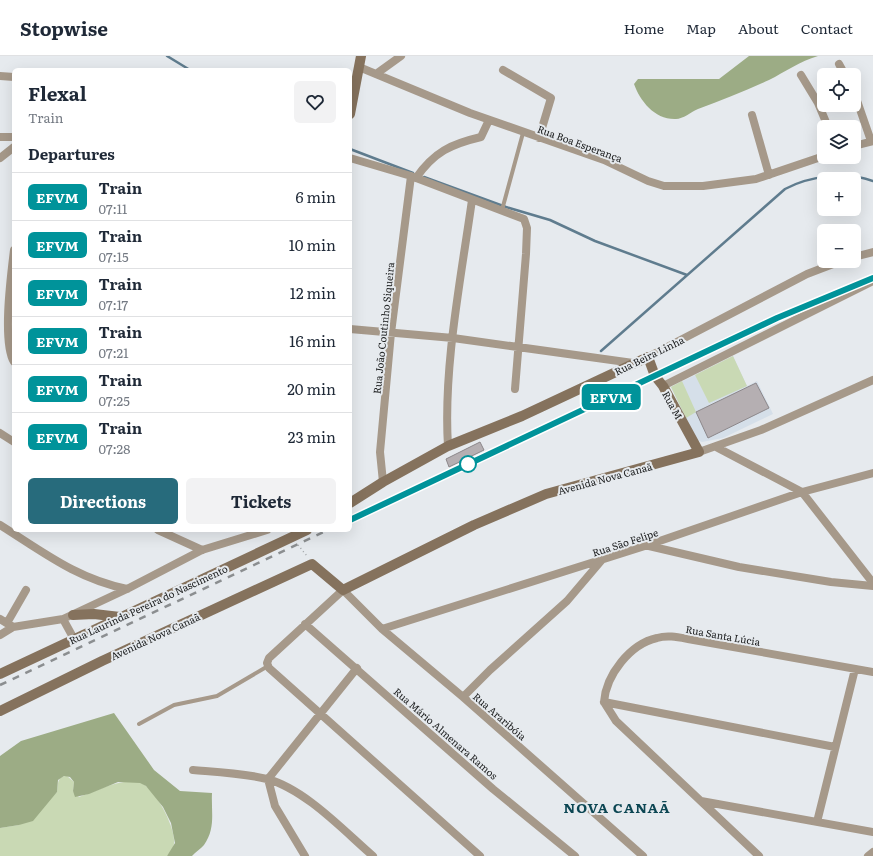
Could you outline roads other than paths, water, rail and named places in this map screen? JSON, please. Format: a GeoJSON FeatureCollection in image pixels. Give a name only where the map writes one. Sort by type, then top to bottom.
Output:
{"type":"FeatureCollection","features":[{"type":"Feature","properties":{"kind":"street"},"geometry":{"type":"LineString","coordinates":[[352,104],[361,56]]}},
{"type":"Feature","properties":{"kind":"street"},"geometry":{"type":"LineString","coordinates":[[376,74],[401,56]]}},
{"type":"Feature","properties":{"kind":"street"},"geometry":{"type":"LineString","coordinates":[[838,64],[841,68]]}},
{"type":"Feature","properties":{"kind":"street","name":"Rua Boa Esperança"},"geometry":{"type":"LineString","coordinates":[[359,67],[489,120],[604,160],[656,184],[672,187],[716,185],[769,175],[817,158]]}},
{"type":"Feature","properties":{"kind":"street"},"geometry":{"type":"LineString","coordinates":[[503,70],[551,98],[539,138]]}},
{"type":"Feature","properties":{"kind":"street"},"geometry":{"type":"LineString","coordinates":[[800,75],[818,103],[825,120]]}},
{"type":"Feature","properties":{"kind":"street"},"geometry":{"type":"LineString","coordinates":[[0,76],[12,77]]}},
{"type":"Feature","properties":{"kind":"street"},"geometry":{"type":"LineString","coordinates":[[861,111],[872,141],[861,144]]}},
{"type":"Feature","properties":{"kind":"street"},"geometry":{"type":"LineString","coordinates":[[752,115],[769,175]]}},
{"type":"Feature","properties":{"kind":"street"},"geometry":{"type":"LineString","coordinates":[[414,177],[451,145],[481,137],[489,120]]}},
{"type":"Feature","properties":{"kind":"street"},"geometry":{"type":"LineString","coordinates":[[0,137],[12,137]]}},
{"type":"Feature","properties":{"kind":"street"},"geometry":{"type":"LineString","coordinates":[[0,158],[12,149]]}},
{"type":"Feature","properties":{"kind":"street"},"geometry":{"type":"LineString","coordinates":[[352,159],[414,177],[524,219],[527,228],[526,254],[515,389]]}},
{"type":"Feature","properties":{"kind":"street","name":"Rua João Coutinho Siqueira"},"geometry":{"type":"LineString","coordinates":[[383,482],[380,452],[391,333],[414,177]]}},
{"type":"Feature","properties":{"kind":"street"},"geometry":{"type":"LineString","coordinates":[[448,446],[446,422],[453,338],[472,200]]}},
{"type":"Feature","properties":{"kind":"street"},"geometry":{"type":"LineString","coordinates":[[861,255],[873,252]]}},
{"type":"Feature","properties":{"kind":"street","name":"Rua Beira Linha"},"geometry":{"type":"LineString","coordinates":[[352,503],[383,482],[448,446],[522,416],[648,357],[807,274],[823,268]]}},
{"type":"Feature","properties":{"kind":"street"},"geometry":{"type":"LineString","coordinates":[[663,386],[873,281]]}},
{"type":"Feature","properties":{"kind":"street"},"geometry":{"type":"LineString","coordinates":[[0,296],[12,296]]}},
{"type":"Feature","properties":{"kind":"street"},"geometry":{"type":"LineString","coordinates":[[352,329],[453,338],[633,363]]}},
{"type":"Feature","properties":{"kind":"street","name":"Rua M"},"geometry":{"type":"LineString","coordinates":[[648,357],[655,376],[663,386],[699,452]]}},
{"type":"Feature","properties":{"kind":"street","name":"Avenida Nova Canaã"},"geometry":{"type":"LineString","coordinates":[[0,711],[102,661],[312,564],[343,590],[474,525],[546,494],[716,447],[873,380]]}},
{"type":"Feature","properties":{"kind":"street"},"geometry":{"type":"LineString","coordinates":[[0,433],[12,441]]}},
{"type":"Feature","properties":{"kind":"street"},"geometry":{"type":"LineString","coordinates":[[716,447],[802,492],[873,585]]}},
{"type":"Feature","properties":{"kind":"street","name":"Rua São Felipe"},"geometry":{"type":"LineString","coordinates":[[382,629],[601,561],[802,492],[873,473]]}},
{"type":"Feature","properties":{"kind":"street"},"geometry":{"type":"LineString","coordinates":[[0,525],[74,572],[109,585],[128,589]]}},
{"type":"Feature","properties":{"kind":"street"},"geometry":{"type":"LineString","coordinates":[[162,532],[202,550]]}},
{"type":"Feature","properties":{"kind":"street"},"geometry":{"type":"LineString","coordinates":[[7,623],[63,619],[128,589],[202,550],[260,532]]}},
{"type":"Feature","properties":{"kind":"street","name":"Rua Laurinda Pereira do Nascimento"},"geometry":{"type":"LineString","coordinates":[[0,674],[296,533]]}},
{"type":"Feature","properties":{"kind":"street"},"geometry":{"type":"LineString","coordinates":[[648,545],[739,567],[831,582],[873,585]]}},
{"type":"Feature","properties":{"kind":"street"},"geometry":{"type":"LineString","coordinates":[[463,697],[490,670],[567,601],[601,561]]}},
{"type":"Feature","properties":{"kind":"street"},"geometry":{"type":"LineString","coordinates":[[0,635],[26,590]]}},
{"type":"Feature","properties":{"kind":"street"},"geometry":{"type":"LineString","coordinates":[[343,590],[305,624],[269,662],[270,670],[480,856]]}},
{"type":"Feature","properties":{"kind":"street","name":"Rua Araribóia"},"geometry":{"type":"LineString","coordinates":[[343,590],[382,629],[463,697],[643,856]]}},
{"type":"Feature","properties":{"kind":"street"},"geometry":{"type":"LineString","coordinates":[[73,615],[94,614],[120,617]]}},
{"type":"Feature","properties":{"kind":"street"},"geometry":{"type":"LineString","coordinates":[[63,619],[74,639]]}},
{"type":"Feature","properties":{"kind":"street","name":"Rua Mário Almenara Ramos"},"geometry":{"type":"LineString","coordinates":[[305,624],[357,668],[493,789],[574,856]]}},
{"type":"Feature","properties":{"kind":"street","name":"Rua Santa Lúcia"},"geometry":{"type":"LineString","coordinates":[[604,702],[607,685],[615,669],[626,657],[647,641],[663,636],[688,639],[873,672]]}},
{"type":"Feature","properties":{"kind":"street"},"geometry":{"type":"LineString","coordinates":[[268,779],[357,668]]}},
{"type":"Feature","properties":{"kind":"street"},"geometry":{"type":"LineString","coordinates":[[816,822],[855,669]]}},
{"type":"Feature","properties":{"kind":"street"},"geometry":{"type":"LineString","coordinates":[[604,702],[835,747]]}},
{"type":"Feature","properties":{"kind":"street"},"geometry":{"type":"LineString","coordinates":[[604,702],[616,721],[759,856]]}},
{"type":"Feature","properties":{"kind":"street"},"geometry":{"type":"LineString","coordinates":[[193,770],[268,779],[289,788],[306,800],[373,856]]}},
{"type":"Feature","properties":{"kind":"street"},"geometry":{"type":"LineString","coordinates":[[268,779],[275,806],[305,856]]}},
{"type":"Feature","properties":{"kind":"street"},"geometry":{"type":"LineString","coordinates":[[700,801],[873,832]]}},
{"type":"Feature","properties":{"kind":"street"},"geometry":{"type":"LineString","coordinates":[[868,856],[873,852]]}},
{"type":"Feature","properties":{"kind":"lane"},"geometry":{"type":"LineString","coordinates":[[502,211],[523,132]]}},
{"type":"Feature","properties":{"kind":"lane"},"geometry":{"type":"LineString","coordinates":[[139,724],[174,705],[217,696],[269,662]]}},
{"type":"Feature","properties":{"kind":"waterway"},"geometry":{"type":"LineString","coordinates":[[167,56],[187,68]]}},
{"type":"Feature","properties":{"kind":"waterway"},"geometry":{"type":"LineString","coordinates":[[352,150],[413,173]]}},
{"type":"Feature","properties":{"kind":"waterway"},"geometry":{"type":"LineString","coordinates":[[601,351],[785,189],[805,181],[828,176],[852,176],[873,181]]}},
{"type":"Feature","properties":{"kind":"waterway"},"geometry":{"type":"LineString","coordinates":[[424,177],[506,207],[550,220],[595,241],[687,275]]}},
{"type":"Feature","properties":{"kind":"railway"},"geometry":{"type":"LineString","coordinates":[[352,519],[785,314],[873,278]]}},
{"type":"Feature","properties":{"kind":"railway"},"geometry":{"type":"LineString","coordinates":[[0,685],[324,532]]}},
{"type":"Feature","properties":{"kind":"train","name":"EFVM"},"geometry":{"type":"LineString","coordinates":[[352,519],[777,318],[873,278]]}},
{"type":"Feature","properties":{"kind":"district","name":"NOVA CANAÃ"},"geometry":{"type":"Point","coordinates":[617,807]}}]}
